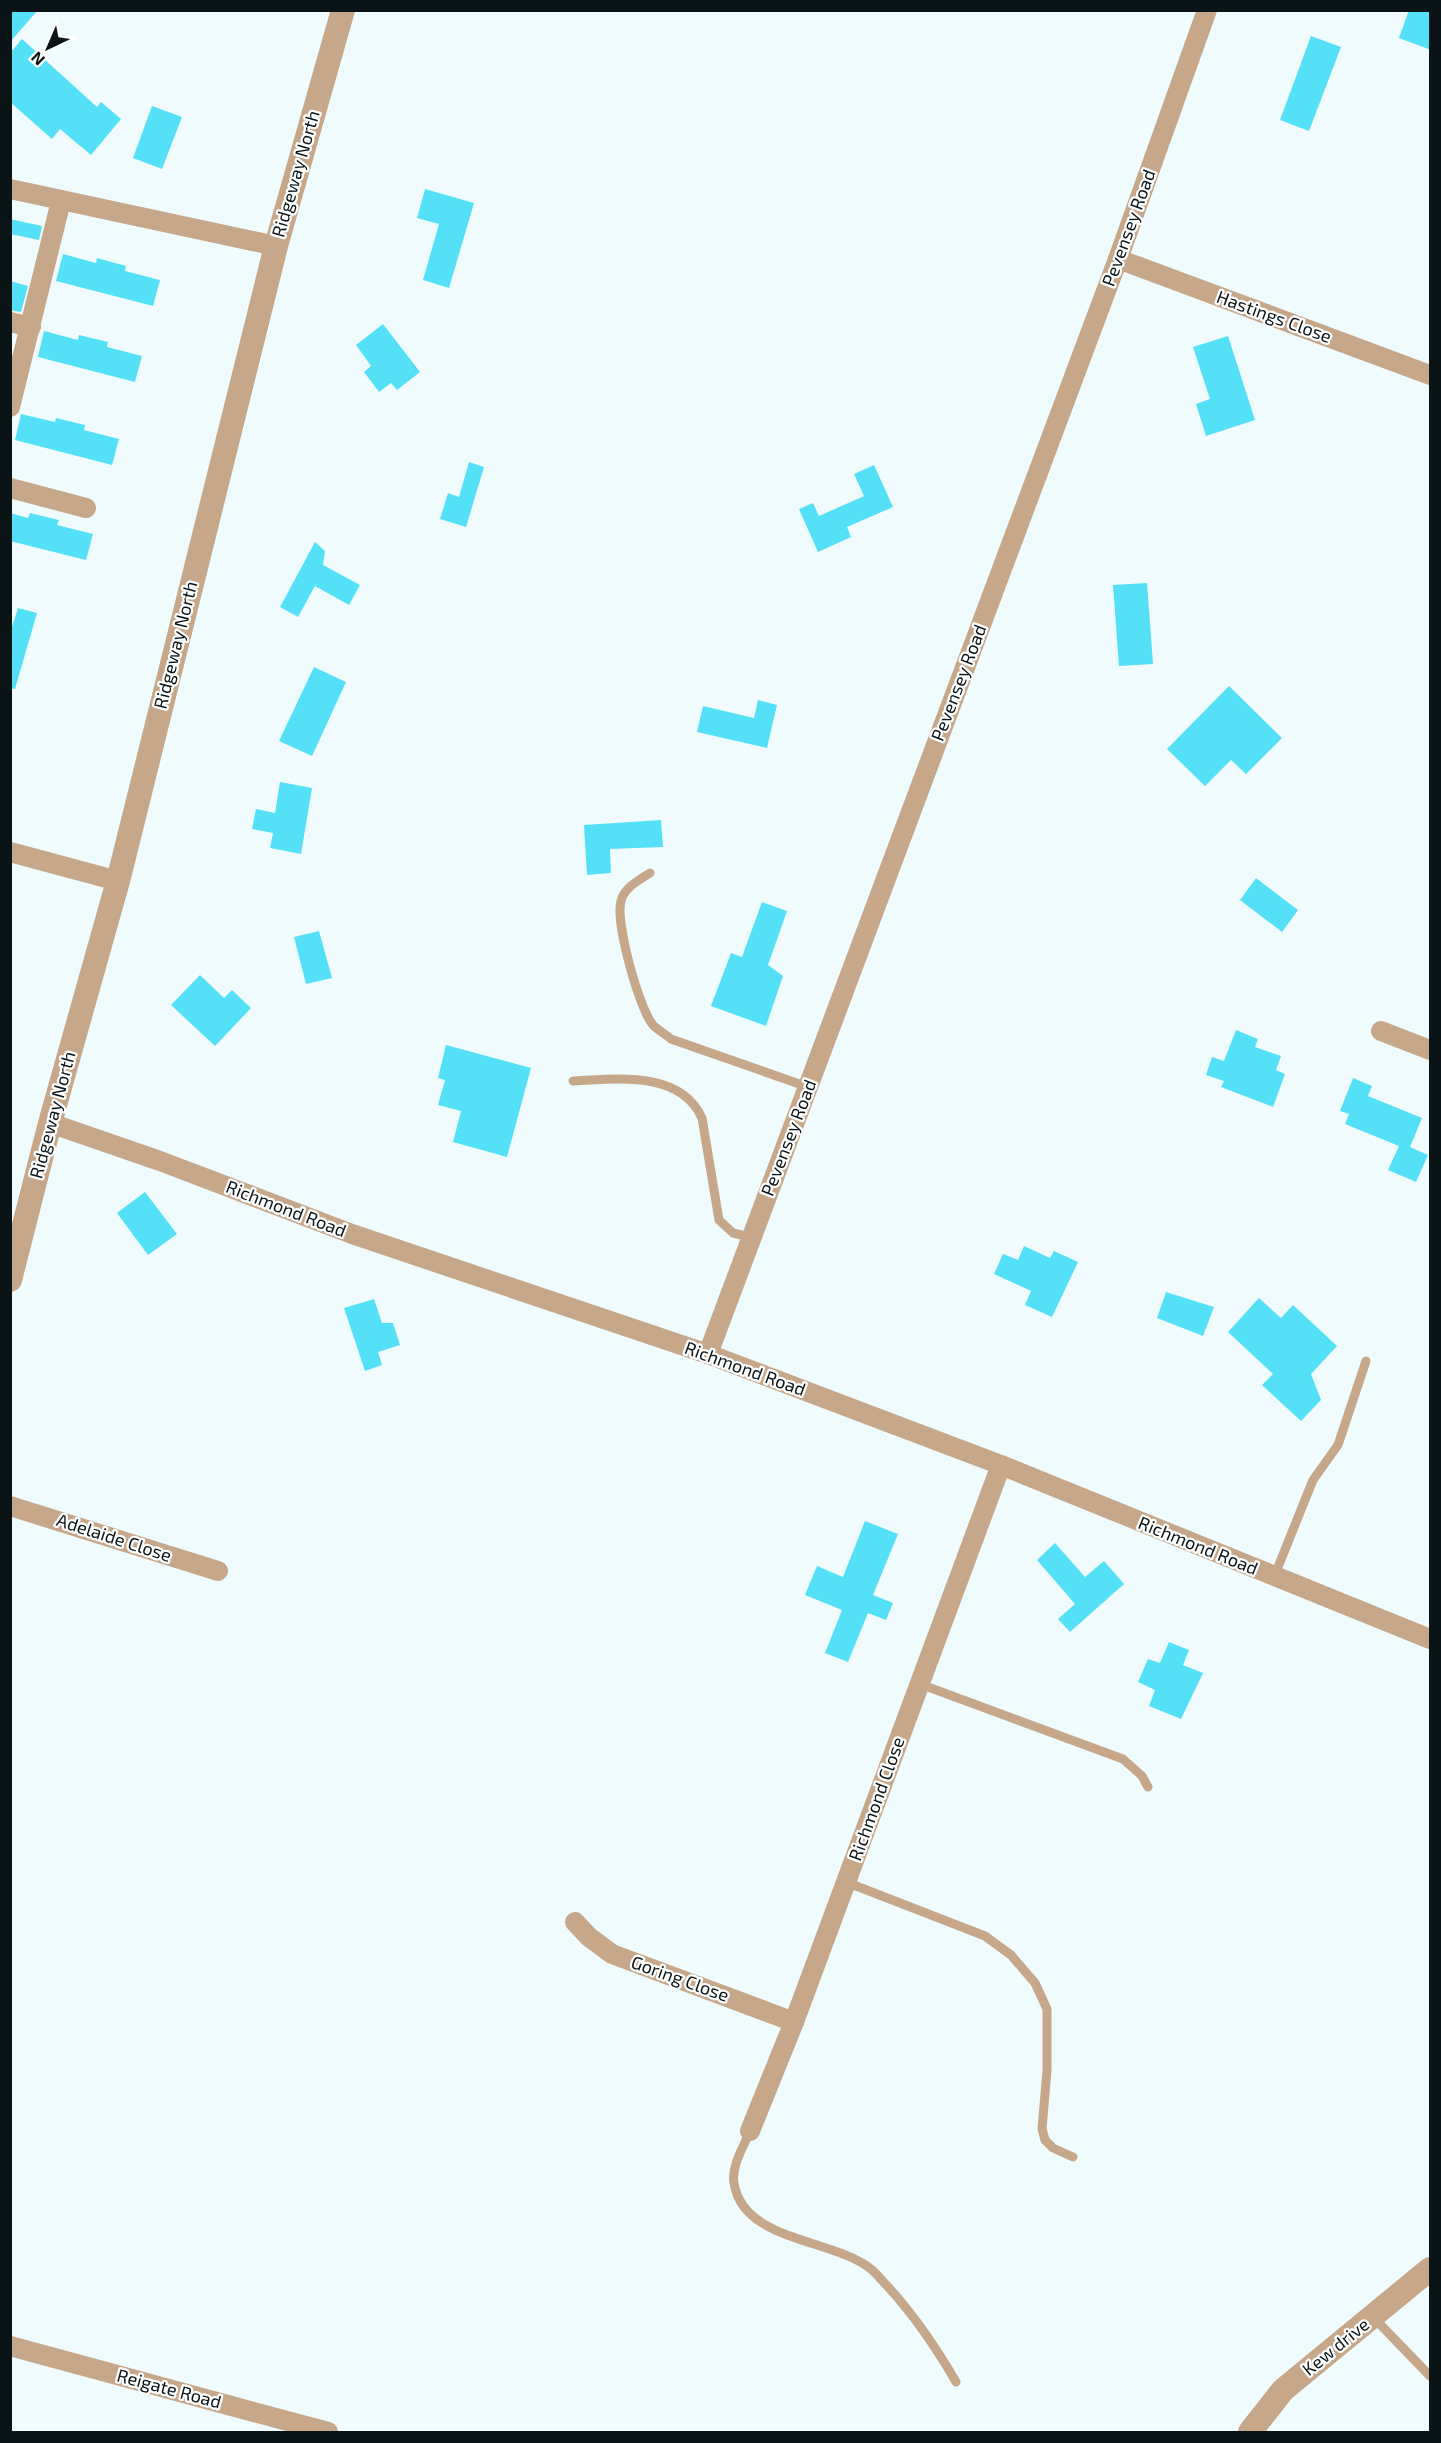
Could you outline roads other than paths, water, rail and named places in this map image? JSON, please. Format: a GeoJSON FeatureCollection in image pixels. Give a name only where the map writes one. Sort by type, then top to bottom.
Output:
{"type":"FeatureCollection","features":[{"type":"Feature","properties":{"kind":"street","name":"Ridgeway North"},"geometry":{"type":"LineString","coordinates":[[10,1280],[50,1123],[118,881],[276,246],[343,10]]}},
{"type":"Feature","properties":{"kind":"street","name":"Pevensey Road"},"geometry":{"type":"LineString","coordinates":[[708,1354],[1118,259],[1207,10]]}},
{"type":"Feature","properties":{"kind":"street"},"geometry":{"type":"LineString","coordinates":[[10,189],[276,246]]}},
{"type":"Feature","properties":{"kind":"street"},"geometry":{"type":"LineString","coordinates":[[10,407],[62,201]]}},
{"type":"Feature","properties":{"kind":"street","name":"Hastings Close"},"geometry":{"type":"LineString","coordinates":[[1118,259],[1431,375]]}},
{"type":"Feature","properties":{"kind":"street"},"geometry":{"type":"LineString","coordinates":[[10,322],[32,327]]}},
{"type":"Feature","properties":{"kind":"street"},"geometry":{"type":"LineString","coordinates":[[10,488],[86,508]]}},
{"type":"Feature","properties":{"kind":"street"},"geometry":{"type":"LineString","coordinates":[[10,852],[118,881]]}},
{"type":"Feature","properties":{"kind":"street"},"geometry":{"type":"LineString","coordinates":[[1382,1031],[1431,1050]]}},
{"type":"Feature","properties":{"kind":"street","name":"Richmond Road"},"geometry":{"type":"LineString","coordinates":[[50,1123],[352,1234],[708,1354],[1001,1465],[1431,1639]]}},
{"type":"Feature","properties":{"kind":"street","name":"Richmond Close"},"geometry":{"type":"LineString","coordinates":[[750,2131],[794,2022],[1001,1465]]}},
{"type":"Feature","properties":{"kind":"street","name":"Adelaide Close"},"geometry":{"type":"LineString","coordinates":[[10,1506],[218,1571]]}},
{"type":"Feature","properties":{"kind":"street","name":"Goring Close"},"geometry":{"type":"LineString","coordinates":[[575,1922],[612,1954],[794,2022]]}},
{"type":"Feature","properties":{"kind":"street","name":"Kew drive"},"geometry":{"type":"LineString","coordinates":[[1250,2433],[1283,2390],[1431,2269]]}},
{"type":"Feature","properties":{"kind":"street","name":"Reigate Road"},"geometry":{"type":"LineString","coordinates":[[10,2346],[328,2433]]}},
{"type":"Feature","properties":{"kind":"lane"},"geometry":{"type":"LineString","coordinates":[[650,873],[633,883],[621,899],[619,917],[639,999],[652,1024],[671,1039],[808,1087]]}},
{"type":"Feature","properties":{"kind":"lane"},"geometry":{"type":"LineString","coordinates":[[573,1081],[642,1079],[671,1088],[686,1096],[697,1108],[702,1119],[719,1221],[733,1233],[750,1238]]}},
{"type":"Feature","properties":{"kind":"lane"},"geometry":{"type":"LineString","coordinates":[[1274,1577],[1313,1480],[1338,1445],[1366,1361]]}},
{"type":"Feature","properties":{"kind":"lane"},"geometry":{"type":"LineString","coordinates":[[920,1684],[1123,1759],[1142,1776],[1148,1787]]}},
{"type":"Feature","properties":{"kind":"lane"},"geometry":{"type":"LineString","coordinates":[[846,1882],[985,1936],[1011,1955],[1035,1983],[1047,2009],[1047,2070],[1042,2129],[1045,2140],[1053,2148],[1072,2157]]}},
{"type":"Feature","properties":{"kind":"lane"},"geometry":{"type":"LineString","coordinates":[[750,2131],[736,2163],[733,2182],[744,2208],[758,2222],[822,2246],[871,2269],[913,2314],[956,2382]]}},
{"type":"Feature","properties":{"kind":"lane"},"geometry":{"type":"LineString","coordinates":[[1372,2317],[1431,2376]]}}]}
